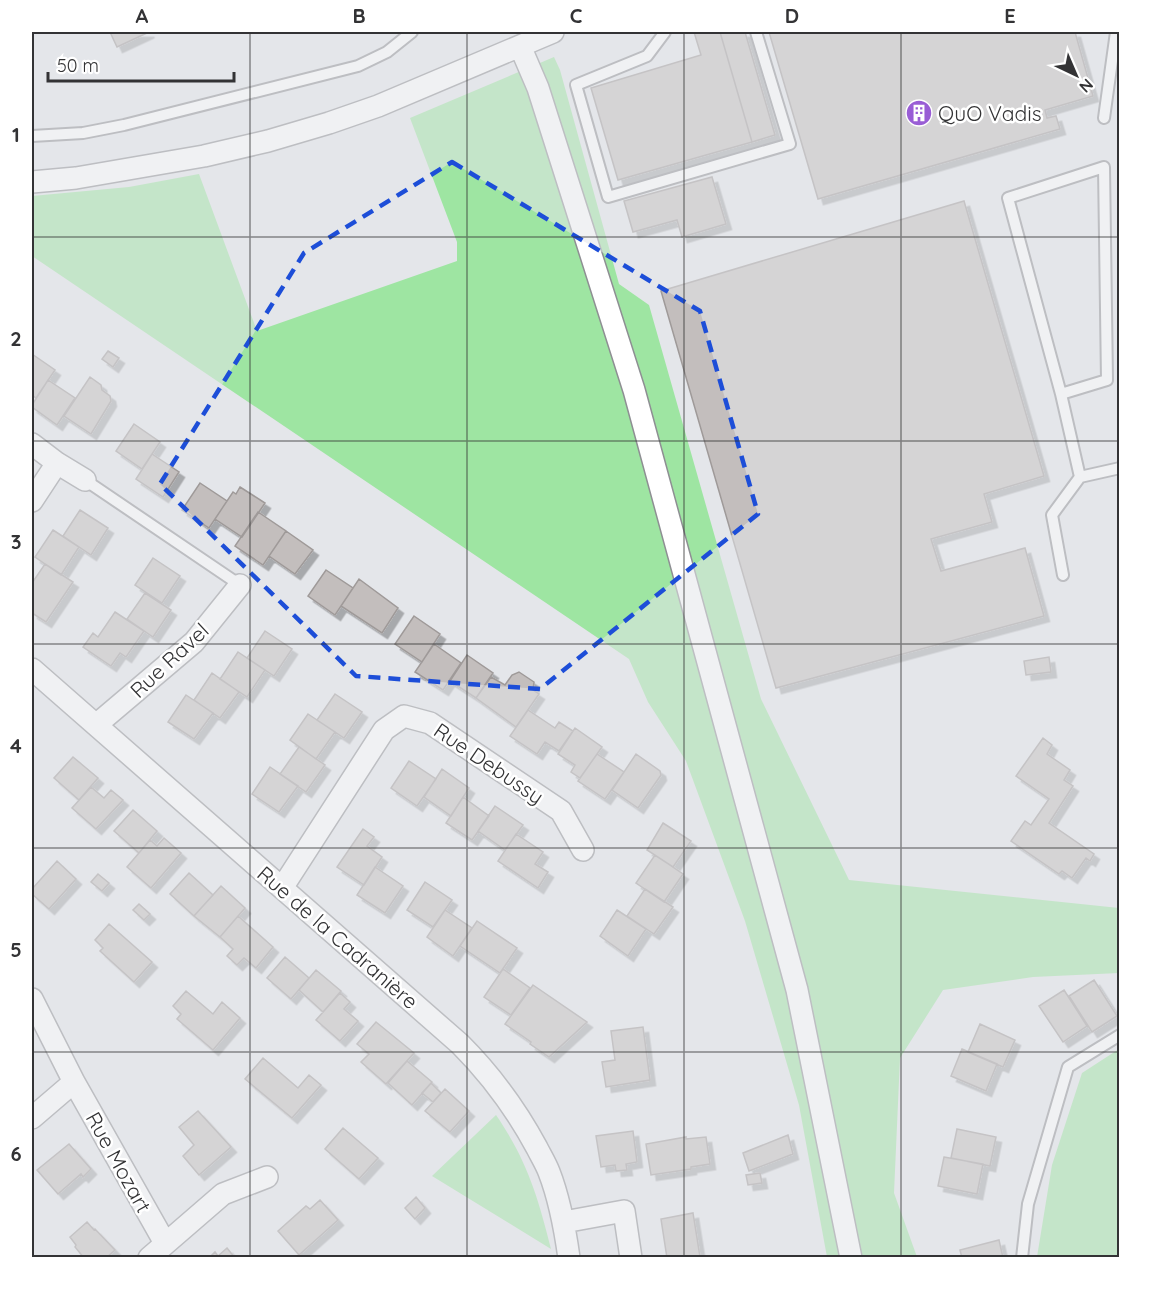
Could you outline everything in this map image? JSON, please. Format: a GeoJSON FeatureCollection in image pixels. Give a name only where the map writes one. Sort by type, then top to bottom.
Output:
{"type":"FeatureCollection","features":[{"type":"Feature","properties":{"kind":"street"},"geometry":{"type":"LineString","coordinates":[[32,182],[76,178],[193,158],[268,141],[378,106],[553,32]]}},
{"type":"Feature","properties":{"kind":"street"},"geometry":{"type":"LineString","coordinates":[[520,46],[538,88],[634,390],[797,990],[851,1257]]}},
{"type":"Feature","properties":{"kind":"street"},"geometry":{"type":"LineString","coordinates":[[32,444],[85,480]]}},
{"type":"Feature","properties":{"kind":"street"},"geometry":{"type":"LineString","coordinates":[[32,501],[57,463]]}},
{"type":"Feature","properties":{"kind":"street","name":"Rue Ravel"},"geometry":{"type":"LineString","coordinates":[[96,725],[194,642],[240,585]]}},
{"type":"Feature","properties":{"kind":"street","name":"Rue de la Cadranière"},"geometry":{"type":"LineString","coordinates":[[33,673],[96,725],[460,1044],[484,1068],[517,1113],[549,1171],[564,1222],[569,1257]]}},
{"type":"Feature","properties":{"kind":"street","name":"Rue Debussy"},"geometry":{"type":"LineString","coordinates":[[282,888],[384,730],[404,716],[430,723],[561,811],[583,850]]}},
{"type":"Feature","properties":{"kind":"street","name":"Rue Mozart"},"geometry":{"type":"LineString","coordinates":[[32,999],[74,1082],[165,1243]]}},
{"type":"Feature","properties":{"kind":"street"},"geometry":{"type":"LineString","coordinates":[[32,1118],[74,1082]]}},
{"type":"Feature","properties":{"kind":"street"},"geometry":{"type":"LineString","coordinates":[[148,1257],[223,1194],[267,1177]]}},
{"type":"Feature","properties":{"kind":"street"},"geometry":{"type":"LineString","coordinates":[[564,1222],[624,1211],[630,1257]]}},
{"type":"Feature","properties":{"kind":"lane"},"geometry":{"type":"LineString","coordinates":[[32,136],[83,133],[124,125],[358,66],[387,51],[412,32]]}},
{"type":"Feature","properties":{"kind":"lane"},"geometry":{"type":"LineString","coordinates":[[665,32],[647,56],[576,85],[608,197],[790,144],[756,32]]}},
{"type":"Feature","properties":{"kind":"lane"},"geometry":{"type":"LineString","coordinates":[[1104,118],[1116,32]]}},
{"type":"Feature","properties":{"kind":"lane"},"geometry":{"type":"LineString","coordinates":[[1061,394],[1107,380],[1104,167],[1008,198],[1061,394],[1080,477]]}},
{"type":"Feature","properties":{"kind":"lane"},"geometry":{"type":"LineString","coordinates":[[1062,575],[1052,515],[1080,477],[1119,468]]}},
{"type":"Feature","properties":{"kind":"lane","name":"Rue Ravel"},"geometry":{"type":"LineString","coordinates":[[85,480],[240,585]]}},
{"type":"Feature","properties":{"kind":"lane"},"geometry":{"type":"LineString","coordinates":[[1022,1257],[1028,1204],[1068,1067],[1119,1035]]}},
{"type":"Feature","properties":{"kind":"highlighted area"},"geometry":{"type":"Polygon","coordinates":[[[452,162],[700,311],[758,514],[540,689],[356,676],[160,484],[304,253],[452,162]]]}},
{"type":"Feature","properties":{"kind":"green space"},"geometry":{"type":"Polygon","coordinates":[[[554,57],[560,70],[619,284],[649,305],[761,699],[849,880],[1119,908],[1119,973],[1033,977],[943,990],[900,1058],[894,1193],[917,1257],[827,1257],[799,1105],[745,921],[686,761],[648,702],[629,659],[32,256],[32,196],[129,187],[199,174],[257,331],[457,261],[457,242],[410,118],[554,57]]]}},
{"type":"Feature","properties":{"kind":"green space"},"geometry":{"type":"Polygon","coordinates":[[[1119,1049],[1119,1257],[1037,1257],[1052,1165],[1082,1073],[1119,1049]]]}},
{"type":"Feature","properties":{"kind":"green space"},"geometry":{"type":"Polygon","coordinates":[[[496,1115],[524,1163],[551,1249],[432,1176],[496,1115]]]}},
{"type":"Feature","properties":{"kind":"building"},"geometry":{"type":"Polygon","coordinates":[[[110,32],[149,32],[117,47],[110,32]]]}},
{"type":"Feature","properties":{"kind":"building"},"geometry":{"type":"Polygon","coordinates":[[[694,32],[720,32],[752,142],[618,180],[591,88],[701,55],[694,32]]]}},
{"type":"Feature","properties":{"kind":"building"},"geometry":{"type":"Polygon","coordinates":[[[720,32],[745,32],[775,135],[752,142],[720,32]]]}},
{"type":"Feature","properties":{"kind":"building","name":"QuO Vadis"},"geometry":{"type":"Polygon","coordinates":[[[769,32],[1075,32],[1093,96],[1045,110],[1047,118],[1056,116],[1060,129],[818,199],[769,32]]]}},
{"type":"Feature","properties":{"kind":"building"},"geometry":{"type":"Polygon","coordinates":[[[712,177],[726,224],[682,237],[677,220],[633,232],[624,201],[712,177]]]}},
{"type":"Feature","properties":{"kind":"building"},"geometry":{"type":"Polygon","coordinates":[[[964,201],[1044,476],[984,494],[992,522],[931,539],[941,571],[1025,548],[1044,616],[776,688],[661,291],[964,201]]]}},
{"type":"Feature","properties":{"kind":"building"},"geometry":{"type":"Polygon","coordinates":[[[108,351],[119,358],[113,367],[102,359],[108,351]]]}},
{"type":"Feature","properties":{"kind":"building"},"geometry":{"type":"Polygon","coordinates":[[[32,354],[55,370],[36,398],[32,395],[32,354]]]}},
{"type":"Feature","properties":{"kind":"building"},"geometry":{"type":"Polygon","coordinates":[[[90,377],[101,385],[102,390],[110,396],[111,401],[91,434],[64,416],[90,377]]]}},
{"type":"Feature","properties":{"kind":"building"},"geometry":{"type":"Polygon","coordinates":[[[48,380],[75,398],[57,425],[32,407],[48,380]]]}},
{"type":"Feature","properties":{"kind":"building"},"geometry":{"type":"Polygon","coordinates":[[[134,424],[160,442],[142,469],[116,451],[134,424]]]}},
{"type":"Feature","properties":{"kind":"building"},"geometry":{"type":"Polygon","coordinates":[[[152,454],[179,472],[163,497],[136,479],[152,454]]]}},
{"type":"Feature","properties":{"kind":"building"},"geometry":{"type":"Polygon","coordinates":[[[200,483],[227,501],[209,528],[182,510],[200,483]]]}},
{"type":"Feature","properties":{"kind":"building"},"geometry":{"type":"Polygon","coordinates":[[[240,487],[265,503],[242,537],[215,519],[233,492],[236,494],[240,487]]]}},
{"type":"Feature","properties":{"kind":"building"},"geometry":{"type":"Polygon","coordinates":[[[80,510],[108,528],[91,555],[63,536],[80,510]]]}},
{"type":"Feature","properties":{"kind":"building"},"geometry":{"type":"Polygon","coordinates":[[[258,512],[286,531],[263,565],[235,546],[258,512]]]}},
{"type":"Feature","properties":{"kind":"building"},"geometry":{"type":"Polygon","coordinates":[[[53,530],[79,547],[61,575],[35,557],[53,530]]]}},
{"type":"Feature","properties":{"kind":"building"},"geometry":{"type":"Polygon","coordinates":[[[286,531],[313,550],[295,574],[269,556],[286,531]]]}},
{"type":"Feature","properties":{"kind":"building"},"geometry":{"type":"Polygon","coordinates":[[[153,558],[180,576],[162,603],[135,585],[153,558]]]}},
{"type":"Feature","properties":{"kind":"building"},"geometry":{"type":"Polygon","coordinates":[[[45,564],[73,582],[46,622],[32,613],[32,583],[45,564]]]}},
{"type":"Feature","properties":{"kind":"building"},"geometry":{"type":"Polygon","coordinates":[[[326,570],[353,588],[335,615],[308,596],[326,570]]]}},
{"type":"Feature","properties":{"kind":"building"},"geometry":{"type":"Polygon","coordinates":[[[359,579],[398,608],[382,633],[341,606],[359,579]]]}},
{"type":"Feature","properties":{"kind":"building"},"geometry":{"type":"Polygon","coordinates":[[[145,593],[171,610],[153,637],[127,619],[145,593]]]}},
{"type":"Feature","properties":{"kind":"building"},"geometry":{"type":"Polygon","coordinates":[[[115,612],[144,631],[126,657],[120,653],[111,666],[83,647],[93,633],[98,637],[115,612]]]}},
{"type":"Feature","properties":{"kind":"building"},"geometry":{"type":"Polygon","coordinates":[[[414,616],[440,634],[422,662],[395,644],[414,616]]]}},
{"type":"Feature","properties":{"kind":"building"},"geometry":{"type":"Polygon","coordinates":[[[265,631],[292,649],[274,676],[247,658],[265,631]]]}},
{"type":"Feature","properties":{"kind":"building"},"geometry":{"type":"Polygon","coordinates":[[[434,644],[461,663],[443,690],[415,672],[434,644]]]}},
{"type":"Feature","properties":{"kind":"building"},"geometry":{"type":"Polygon","coordinates":[[[238,652],[265,670],[247,697],[220,679],[238,652]]]}},
{"type":"Feature","properties":{"kind":"building"},"geometry":{"type":"Polygon","coordinates":[[[467,655],[493,673],[476,698],[450,681],[467,655]]]}},
{"type":"Feature","properties":{"kind":"building"},"geometry":{"type":"Polygon","coordinates":[[[1049,657],[1051,672],[1026,675],[1024,661],[1049,657]]]}},
{"type":"Feature","properties":{"kind":"building"},"geometry":{"type":"Polygon","coordinates":[[[519,672],[534,682],[533,690],[539,694],[516,727],[476,698],[491,677],[505,685],[512,675],[519,672]]]}},
{"type":"Feature","properties":{"kind":"building"},"geometry":{"type":"Polygon","coordinates":[[[212,673],[239,692],[220,718],[194,700],[212,673]]]}},
{"type":"Feature","properties":{"kind":"building"},"geometry":{"type":"Polygon","coordinates":[[[335,694],[362,712],[344,738],[317,720],[335,694]]]}},
{"type":"Feature","properties":{"kind":"building"},"geometry":{"type":"Polygon","coordinates":[[[186,695],[213,713],[194,739],[168,722],[186,695]]]}},
{"type":"Feature","properties":{"kind":"building"},"geometry":{"type":"Polygon","coordinates":[[[528,710],[555,728],[559,722],[573,731],[559,751],[545,742],[537,754],[510,736],[528,710]]]}},
{"type":"Feature","properties":{"kind":"building"},"geometry":{"type":"Polygon","coordinates":[[[308,714],[335,732],[316,759],[290,740],[308,714]]]}},
{"type":"Feature","properties":{"kind":"building"},"geometry":{"type":"Polygon","coordinates":[[[575,728],[602,747],[580,778],[571,772],[575,765],[558,754],[575,728]]]}},
{"type":"Feature","properties":{"kind":"building"},"geometry":{"type":"Polygon","coordinates":[[[1043,738],[1052,745],[1047,754],[1070,770],[1064,780],[1073,786],[1049,823],[1094,854],[1090,861],[1086,858],[1072,878],[1062,871],[1059,874],[1011,841],[1025,821],[1031,825],[1049,799],[1016,776],[1043,738]]]}},
{"type":"Feature","properties":{"kind":"building"},"geometry":{"type":"Polygon","coordinates":[[[299,747],[325,765],[306,792],[280,774],[299,747]]]}},
{"type":"Feature","properties":{"kind":"building"},"geometry":{"type":"Polygon","coordinates":[[[597,754],[624,772],[605,799],[578,781],[597,754]]]}},
{"type":"Feature","properties":{"kind":"building"},"geometry":{"type":"Polygon","coordinates":[[[636,754],[660,771],[661,775],[638,808],[612,790],[636,754]]]}},
{"type":"Feature","properties":{"kind":"building"},"geometry":{"type":"Polygon","coordinates":[[[73,757],[98,778],[79,800],[54,778],[73,757]]]}},
{"type":"Feature","properties":{"kind":"building"},"geometry":{"type":"Polygon","coordinates":[[[409,761],[436,779],[417,806],[391,788],[409,761]]]}},
{"type":"Feature","properties":{"kind":"building"},"geometry":{"type":"Polygon","coordinates":[[[270,767],[298,786],[279,812],[252,794],[270,767]]]}},
{"type":"Feature","properties":{"kind":"building"},"geometry":{"type":"Polygon","coordinates":[[[442,769],[469,788],[451,816],[424,797],[442,769]]]}},
{"type":"Feature","properties":{"kind":"building"},"geometry":{"type":"Polygon","coordinates":[[[91,787],[104,798],[111,790],[123,800],[96,829],[72,808],[91,787]]]}},
{"type":"Feature","properties":{"kind":"building"},"geometry":{"type":"Polygon","coordinates":[[[463,797],[489,816],[472,840],[446,823],[463,797]]]}},
{"type":"Feature","properties":{"kind":"building"},"geometry":{"type":"Polygon","coordinates":[[[495,806],[523,825],[505,850],[478,831],[495,806]]]}},
{"type":"Feature","properties":{"kind":"building"},"geometry":{"type":"Polygon","coordinates":[[[133,810],[157,831],[139,853],[114,831],[133,810]]]}},
{"type":"Feature","properties":{"kind":"building"},"geometry":{"type":"Polygon","coordinates":[[[663,823],[691,841],[673,867],[647,850],[663,823]]]}},
{"type":"Feature","properties":{"kind":"building"},"geometry":{"type":"Polygon","coordinates":[[[363,829],[374,837],[367,846],[382,857],[364,885],[337,867],[363,829]]]}},
{"type":"Feature","properties":{"kind":"building"},"geometry":{"type":"Polygon","coordinates":[[[516,834],[543,852],[535,864],[548,872],[538,888],[498,861],[516,834]]]}},
{"type":"Feature","properties":{"kind":"building"},"geometry":{"type":"Polygon","coordinates":[[[164,838],[181,853],[151,888],[127,867],[150,840],[157,846],[164,838]]]}},
{"type":"Feature","properties":{"kind":"building"},"geometry":{"type":"Polygon","coordinates":[[[655,855],[683,874],[664,902],[636,883],[655,855]]]}},
{"type":"Feature","properties":{"kind":"building"},"geometry":{"type":"Polygon","coordinates":[[[57,861],[76,879],[49,909],[32,894],[32,889],[57,861]]]}},
{"type":"Feature","properties":{"kind":"building"},"geometry":{"type":"Polygon","coordinates":[[[375,867],[403,886],[385,913],[357,895],[375,867]]]}},
{"type":"Feature","properties":{"kind":"building"},"geometry":{"type":"Polygon","coordinates":[[[189,873],[213,895],[194,916],[170,894],[189,873]]]}},
{"type":"Feature","properties":{"kind":"building"},"geometry":{"type":"Polygon","coordinates":[[[98,874],[109,883],[102,891],[91,882],[98,874]]]}},
{"type":"Feature","properties":{"kind":"building"},"geometry":{"type":"Polygon","coordinates":[[[425,882],[452,900],[433,927],[407,910],[425,882]]]}},
{"type":"Feature","properties":{"kind":"building"},"geometry":{"type":"Polygon","coordinates":[[[221,886],[245,908],[220,937],[194,916],[221,886]]]}},
{"type":"Feature","properties":{"kind":"building"},"geometry":{"type":"Polygon","coordinates":[[[645,889],[673,907],[654,934],[627,916],[645,889]]]}},
{"type":"Feature","properties":{"kind":"building"},"geometry":{"type":"Polygon","coordinates":[[[139,904],[150,914],[144,920],[133,910],[139,904]]]}},
{"type":"Feature","properties":{"kind":"building"},"geometry":{"type":"Polygon","coordinates":[[[445,910],[472,928],[453,956],[427,937],[445,910]]]}},
{"type":"Feature","properties":{"kind":"building"},"geometry":{"type":"Polygon","coordinates":[[[617,910],[646,929],[628,956],[600,936],[617,910]]]}},
{"type":"Feature","properties":{"kind":"building"},"geometry":{"type":"Polygon","coordinates":[[[238,916],[273,947],[256,968],[244,958],[237,965],[227,956],[233,949],[220,937],[238,916]]]}},
{"type":"Feature","properties":{"kind":"building"},"geometry":{"type":"Polygon","coordinates":[[[477,921],[517,948],[500,973],[460,946],[477,921]]]}},
{"type":"Feature","properties":{"kind":"building"},"geometry":{"type":"Polygon","coordinates":[[[109,924],[152,962],[134,982],[100,951],[103,948],[95,940],[109,924]]]}},
{"type":"Feature","properties":{"kind":"building"},"geometry":{"type":"Polygon","coordinates":[[[285,957],[309,978],[291,999],[267,978],[285,957]]]}},
{"type":"Feature","properties":{"kind":"building"},"geometry":{"type":"Polygon","coordinates":[[[503,969],[530,988],[511,1015],[484,997],[503,969]]]}},
{"type":"Feature","properties":{"kind":"building"},"geometry":{"type":"Polygon","coordinates":[[[316,970],[341,991],[323,1012],[299,990],[316,970]]]}},
{"type":"Feature","properties":{"kind":"building"},"geometry":{"type":"Polygon","coordinates":[[[1094,980],[1117,1016],[1092,1032],[1069,996],[1094,980]]]}},
{"type":"Feature","properties":{"kind":"building"},"geometry":{"type":"Polygon","coordinates":[[[533,985],[587,1022],[549,1057],[505,1024],[533,985]]]}},
{"type":"Feature","properties":{"kind":"building"},"geometry":{"type":"Polygon","coordinates":[[[1064,990],[1087,1026],[1063,1042],[1039,1006],[1064,990]]]}},
{"type":"Feature","properties":{"kind":"building"},"geometry":{"type":"Polygon","coordinates":[[[186,991],[213,1014],[222,1002],[240,1018],[213,1050],[177,1019],[181,1014],[173,1006],[186,991]]]}},
{"type":"Feature","properties":{"kind":"building"},"geometry":{"type":"Polygon","coordinates":[[[340,993],[350,1002],[344,1009],[358,1021],[340,1041],[316,1020],[340,993]]]}},
{"type":"Feature","properties":{"kind":"building"},"geometry":{"type":"Polygon","coordinates":[[[376,1022],[414,1053],[386,1084],[361,1062],[369,1054],[357,1044],[376,1022]]]}},
{"type":"Feature","properties":{"kind":"building"},"geometry":{"type":"Polygon","coordinates":[[[980,1024],[1015,1040],[1003,1067],[968,1052],[980,1024]]]}},
{"type":"Feature","properties":{"kind":"building"},"geometry":{"type":"Polygon","coordinates":[[[643,1027],[650,1080],[606,1087],[602,1062],[615,1060],[611,1031],[643,1027]]]}},
{"type":"Feature","properties":{"kind":"building"},"geometry":{"type":"Polygon","coordinates":[[[962,1049],[997,1064],[986,1091],[951,1076],[962,1049]]]}},
{"type":"Feature","properties":{"kind":"building"},"geometry":{"type":"Polygon","coordinates":[[[263,1058],[298,1088],[309,1075],[321,1085],[292,1118],[245,1079],[263,1058]]]}},
{"type":"Feature","properties":{"kind":"building"},"geometry":{"type":"Polygon","coordinates":[[[407,1061],[432,1082],[412,1105],[388,1083],[407,1061]]]}},
{"type":"Feature","properties":{"kind":"building"},"geometry":{"type":"Polygon","coordinates":[[[431,1083],[441,1093],[433,1102],[422,1093],[431,1083]]]}},
{"type":"Feature","properties":{"kind":"building"},"geometry":{"type":"Polygon","coordinates":[[[445,1089],[469,1111],[450,1132],[425,1111],[445,1089]]]}},
{"type":"Feature","properties":{"kind":"building"},"geometry":{"type":"Polygon","coordinates":[[[198,1111],[231,1147],[199,1175],[183,1156],[194,1145],[179,1127],[198,1111]]]}},
{"type":"Feature","properties":{"kind":"building"},"geometry":{"type":"Polygon","coordinates":[[[343,1128],[378,1158],[359,1179],[325,1149],[343,1128]]]}},
{"type":"Feature","properties":{"kind":"building"},"geometry":{"type":"Polygon","coordinates":[[[957,1129],[996,1137],[990,1166],[951,1158],[957,1129]]]}},
{"type":"Feature","properties":{"kind":"building"},"geometry":{"type":"Polygon","coordinates":[[[633,1131],[637,1162],[626,1164],[627,1170],[616,1171],[615,1165],[601,1167],[596,1136],[633,1131]]]}},
{"type":"Feature","properties":{"kind":"building"},"geometry":{"type":"Polygon","coordinates":[[[788,1135],[793,1154],[749,1171],[743,1153],[788,1135]]]}},
{"type":"Feature","properties":{"kind":"building"},"geometry":{"type":"Polygon","coordinates":[[[686,1137],[686,1139],[706,1137],[710,1164],[651,1175],[646,1144],[686,1137]]]}},
{"type":"Feature","properties":{"kind":"building"},"geometry":{"type":"Polygon","coordinates":[[[69,1144],[91,1169],[83,1177],[81,1174],[58,1194],[37,1170],[69,1144]]]}},
{"type":"Feature","properties":{"kind":"building"},"geometry":{"type":"Polygon","coordinates":[[[944,1157],[983,1164],[977,1194],[938,1186],[944,1157]]]}},
{"type":"Feature","properties":{"kind":"building"},"geometry":{"type":"Polygon","coordinates":[[[760,1173],[762,1183],[748,1185],[746,1175],[760,1173]]]}},
{"type":"Feature","properties":{"kind":"building"},"geometry":{"type":"Polygon","coordinates":[[[416,1197],[425,1208],[415,1219],[405,1208],[416,1197]]]}},
{"type":"Feature","properties":{"kind":"building"},"geometry":{"type":"Polygon","coordinates":[[[320,1200],[338,1220],[299,1255],[278,1231],[306,1206],[310,1209],[320,1200]]]}},
{"type":"Feature","properties":{"kind":"building"},"geometry":{"type":"Polygon","coordinates":[[[693,1213],[700,1257],[667,1258],[661,1219],[693,1213]]]}},
{"type":"Feature","properties":{"kind":"building"},"geometry":{"type":"Polygon","coordinates":[[[87,1222],[115,1250],[106,1258],[84,1258],[75,1247],[70,1237],[87,1222]]]}},
{"type":"Feature","properties":{"kind":"building"},"geometry":{"type":"Polygon","coordinates":[[[999,1240],[1003,1258],[962,1258],[960,1250],[999,1240]]]}},
{"type":"Feature","properties":{"kind":"building"},"geometry":{"type":"Polygon","coordinates":[[[227,1248],[235,1258],[209,1258],[215,1252],[218,1256],[227,1248]]]}},
{"type":"Feature","properties":{"kind":"place","name":"QuO Vadis"},"geometry":{"type":"Point","coordinates":[919,113]}}]}
